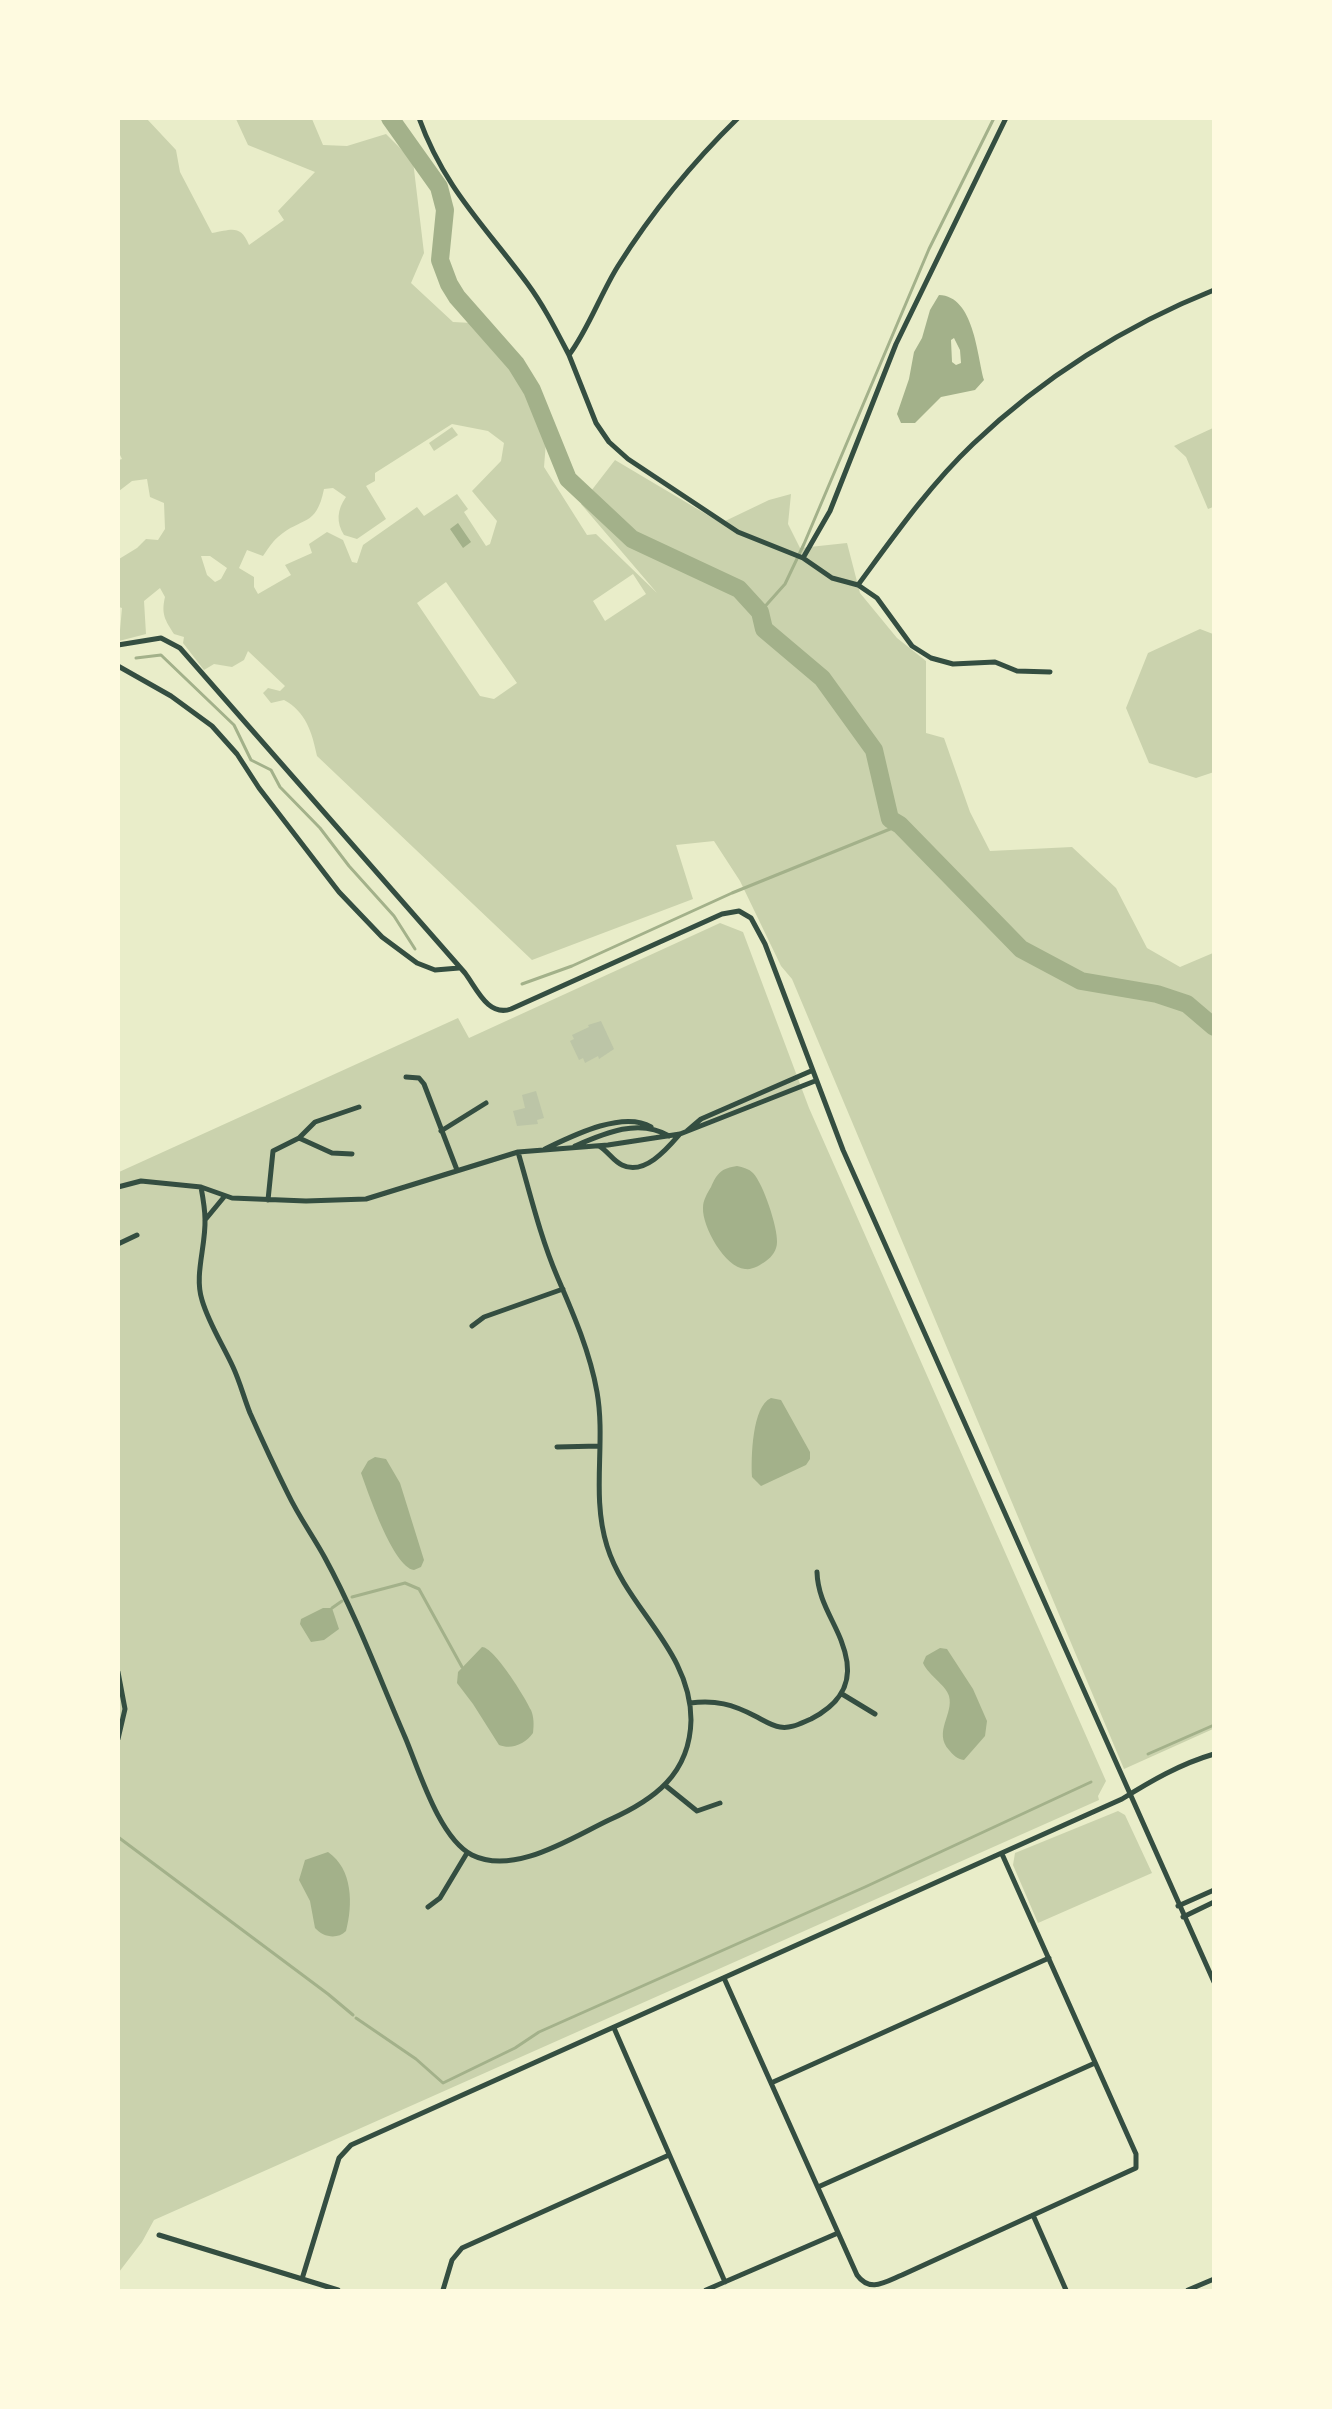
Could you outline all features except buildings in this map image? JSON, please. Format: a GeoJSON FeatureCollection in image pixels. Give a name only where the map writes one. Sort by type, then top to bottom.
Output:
{"type":"FeatureCollection","features":[{"type":"Feature","properties":{"kind":"street"},"geometry":{"type":"LineString","coordinates":[[420,118],[436,159],[460,199],[527,283],[552,321],[569,355],[596,423],[609,442],[628,459],[738,532],[803,558],[832,578],[858,585],[877,598],[912,646],[931,658],[953,664],[995,662],[1017,671],[1050,672]]}},
{"type":"Feature","properties":{"kind":"street"},"geometry":{"type":"LineString","coordinates":[[569,355],[617,267],[654,214],[694,163],[738,118]]}},
{"type":"Feature","properties":{"kind":"street"},"geometry":{"type":"LineString","coordinates":[[803,558],[830,511],[896,344],[1006,118]]}},
{"type":"Feature","properties":{"kind":"street"},"geometry":{"type":"LineString","coordinates":[[858,585],[903,524],[974,443],[1083,357],[1158,315],[1214,290]]}},
{"type":"Feature","properties":{"kind":"street"},"geometry":{"type":"LineString","coordinates":[[118,645],[161,638],[180,648],[459,968],[492,1009],[503,1011],[722,914],[745,912],[755,923],[765,944],[815,1081],[881,1237],[1178,1906],[1214,1982]]}},
{"type":"Feature","properties":{"kind":"street"},"geometry":{"type":"LineString","coordinates":[[118,666],[171,696],[212,726],[237,754],[339,892],[382,937],[417,963],[435,969],[459,968]]}},
{"type":"Feature","properties":{"kind":"street"},"geometry":{"type":"LineString","coordinates":[[687,1131],[701,1119],[811,1071]]}},
{"type":"Feature","properties":{"kind":"street"},"geometry":{"type":"LineString","coordinates":[[406,1077],[415,1077],[423,1081],[457,1170]]}},
{"type":"Feature","properties":{"kind":"street"},"geometry":{"type":"LineString","coordinates":[[118,1187],[141,1181],[201,1187],[224,1197],[268,1200],[366,1199],[518,1152],[598,1146],[680,1134],[815,1081]]}},
{"type":"Feature","properties":{"kind":"street"},"geometry":{"type":"LineString","coordinates":[[441,1131],[486,1103]]}},
{"type":"Feature","properties":{"kind":"street"},"geometry":{"type":"LineString","coordinates":[[268,1200],[273,1151],[299,1138],[315,1122],[359,1107]]}},
{"type":"Feature","properties":{"kind":"street"},"geometry":{"type":"LineString","coordinates":[[543,1150],[601,1125],[636,1121],[669,1136]]}},
{"type":"Feature","properties":{"kind":"street"},"geometry":{"type":"LineString","coordinates":[[571,1148],[622,1129],[651,1127]]}},
{"type":"Feature","properties":{"kind":"street"},"geometry":{"type":"LineString","coordinates":[[598,1146],[621,1165],[631,1166],[656,1158],[680,1134]]}},
{"type":"Feature","properties":{"kind":"street"},"geometry":{"type":"LineString","coordinates":[[299,1138],[332,1153],[352,1154]]}},
{"type":"Feature","properties":{"kind":"street"},"geometry":{"type":"LineString","coordinates":[[201,1187],[206,1220],[200,1286],[204,1305],[288,1495],[324,1555],[350,1610],[439,1816],[450,1836],[466,1853],[490,1861],[520,1860],[639,1807],[666,1785],[686,1750],[690,1728],[690,1703],[683,1680],[662,1637],[627,1587],[609,1551],[601,1520],[597,1391],[573,1312],[563,1289],[518,1152]]}},
{"type":"Feature","properties":{"kind":"street"},"geometry":{"type":"LineString","coordinates":[[206,1220],[224,1197]]}},
{"type":"Feature","properties":{"kind":"street"},"geometry":{"type":"LineString","coordinates":[[118,1244],[137,1235]]}},
{"type":"Feature","properties":{"kind":"street"},"geometry":{"type":"LineString","coordinates":[[472,1326],[484,1317],[563,1289]]}},
{"type":"Feature","properties":{"kind":"street"},"geometry":{"type":"LineString","coordinates":[[558,1447],[599,1446]]}},
{"type":"Feature","properties":{"kind":"street"},"geometry":{"type":"LineString","coordinates":[[690,1703],[723,1702],[775,1726],[786,1728],[827,1711],[842,1694],[848,1673],[844,1646],[818,1592],[817,1572]]}},
{"type":"Feature","properties":{"kind":"street"},"geometry":{"type":"LineString","coordinates":[[118,1672],[125,1709],[118,1739]]}},
{"type":"Feature","properties":{"kind":"street"},"geometry":{"type":"LineString","coordinates":[[842,1694],[875,1714]]}},
{"type":"Feature","properties":{"kind":"street"},"geometry":{"type":"LineString","coordinates":[[302,2279],[339,2158],[351,2145],[1002,1854],[1129,1795],[1189,1762],[1214,1754]]}},
{"type":"Feature","properties":{"kind":"street"},"geometry":{"type":"LineString","coordinates":[[666,1785],[697,1811],[720,1803]]}},
{"type":"Feature","properties":{"kind":"street"},"geometry":{"type":"LineString","coordinates":[[428,1907],[440,1898],[466,1853]]}},
{"type":"Feature","properties":{"kind":"street"},"geometry":{"type":"LineString","coordinates":[[724,1978],[857,2275],[866,2285],[881,2284],[1136,2168],[1136,2154],[1002,1854]]}},
{"type":"Feature","properties":{"kind":"street"},"geometry":{"type":"LineString","coordinates":[[1178,1906],[1214,1890]]}},
{"type":"Feature","properties":{"kind":"street"},"geometry":{"type":"LineString","coordinates":[[1183,1917],[1214,1902]]}},
{"type":"Feature","properties":{"kind":"street"},"geometry":{"type":"LineString","coordinates":[[771,2083],[1049,1958]]}},
{"type":"Feature","properties":{"kind":"street"},"geometry":{"type":"LineString","coordinates":[[614,2028],[725,2282]]}},
{"type":"Feature","properties":{"kind":"street"},"geometry":{"type":"LineString","coordinates":[[818,2187],[1095,2063]]}},
{"type":"Feature","properties":{"kind":"street"},"geometry":{"type":"LineString","coordinates":[[443,2290],[452,2260],[462,2248],[669,2156]]}},
{"type":"Feature","properties":{"kind":"street"},"geometry":{"type":"LineString","coordinates":[[1033,2215],[1066,2290]]}},
{"type":"Feature","properties":{"kind":"street"},"geometry":{"type":"LineString","coordinates":[[706,2290],[838,2234]]}},
{"type":"Feature","properties":{"kind":"street"},"geometry":{"type":"LineString","coordinates":[[159,2235],[338,2290]]}},
{"type":"Feature","properties":{"kind":"street"},"geometry":{"type":"LineString","coordinates":[[1188,2290],[1214,2279]]}},
{"type":"Feature","properties":{"kind":"shaded area"},"geometry":{"type":"Polygon","coordinates":[[[118,119],[147,119],[176,150],[180,172],[212,233],[239,231],[249,245],[284,220],[278,211],[315,172],[248,145],[236,119],[312,119],[323,145],[347,146],[386,134],[413,161],[424,253],[411,283],[453,322],[472,323],[502,357],[522,386],[546,442],[544,467],[587,535],[596,534],[657,593],[581,504],[615,460],[721,523],[769,500],[791,494],[788,524],[800,548],[847,543],[860,593],[897,638],[926,661],[926,733],[944,738],[970,812],[990,851],[1072,847],[1116,888],[1147,948],[1180,967],[1213,953],[1213,1729],[1124,1769],[792,979],[781,966],[740,881],[714,841],[676,845],[693,899],[532,960],[317,756],[310,731],[298,710],[284,700],[271,703],[263,693],[268,688],[280,691],[285,686],[248,651],[244,660],[232,667],[214,664],[204,670],[183,643],[184,637],[174,634],[168,625],[164,612],[165,597],[160,588],[144,601],[146,634],[119,641],[122,608],[119,607],[119,559],[137,548],[146,539],[158,540],[165,529],[164,503],[150,497],[147,479],[132,481],[119,491],[119,460],[122,459],[118,451],[118,119]],[[452,424],[375,473],[375,481],[366,486],[386,519],[357,539],[344,535],[339,516],[346,497],[333,488],[324,489],[317,510],[312,516],[278,537],[263,556],[247,550],[239,568],[254,577],[254,587],[258,594],[291,575],[285,565],[312,553],[309,544],[327,532],[343,540],[352,562],[357,563],[363,545],[417,507],[424,516],[457,494],[468,509],[464,512],[486,546],[490,544],[497,521],[472,491],[501,461],[504,443],[488,431],[452,424]],[[201,556],[207,575],[215,582],[221,579],[227,568],[210,556],[201,556]],[[633,574],[593,601],[605,621],[646,594],[633,574]],[[446,582],[417,603],[480,696],[494,699],[517,683],[446,582]]]}},
{"type":"Feature","properties":{"kind":"shaded area"},"geometry":{"type":"Polygon","coordinates":[[[939,295],[951,298],[960,305],[972,328],[984,380],[975,390],[941,397],[915,423],[901,423],[897,414],[909,379],[914,352],[922,338],[930,310],[939,295]],[[954,338],[951,340],[952,362],[956,365],[961,363],[960,350],[954,338]]]}},
{"type":"Feature","properties":{"kind":"shaded area"},"geometry":{"type":"Polygon","coordinates":[[[452,427],[458,435],[434,451],[429,443],[452,427]]]}},
{"type":"Feature","properties":{"kind":"shaded area"},"geometry":{"type":"Polygon","coordinates":[[[1213,428],[1213,507],[1208,509],[1186,457],[1174,446],[1213,428]]]}},
{"type":"Feature","properties":{"kind":"shaded area"},"geometry":{"type":"Polygon","coordinates":[[[458,523],[471,542],[463,548],[450,529],[458,523]]]}},
{"type":"Feature","properties":{"kind":"shaded area"},"geometry":{"type":"Polygon","coordinates":[[[1200,629],[1213,634],[1214,772],[1196,778],[1149,763],[1126,708],[1148,653],[1200,629]]]}},
{"type":"Feature","properties":{"kind":"shaded area"},"geometry":{"type":"Polygon","coordinates":[[[720,923],[743,932],[809,1108],[1106,1781],[1098,1796],[1099,1800],[154,2220],[142,2242],[119,2272],[119,1172],[458,1018],[469,1038],[720,923]]]}},
{"type":"Feature","properties":{"kind":"shaded area"},"geometry":{"type":"Polygon","coordinates":[[[737,1166],[750,1170],[757,1178],[769,1206],[777,1235],[777,1245],[772,1255],[759,1266],[748,1269],[737,1267],[730,1262],[716,1245],[706,1225],[703,1208],[704,1200],[715,1178],[727,1168],[737,1166]]]}},
{"type":"Feature","properties":{"kind":"shaded area"},"geometry":{"type":"Polygon","coordinates":[[[771,1398],[781,1400],[810,1452],[810,1459],[806,1465],[761,1486],[752,1477],[754,1433],[760,1411],[771,1398]]]}},
{"type":"Feature","properties":{"kind":"shaded area"},"geometry":{"type":"Polygon","coordinates":[[[375,1457],[386,1459],[400,1483],[424,1560],[421,1567],[414,1570],[406,1566],[390,1543],[361,1473],[368,1461],[375,1457]]]}},
{"type":"Feature","properties":{"kind":"shaded area"},"geometry":{"type":"Polygon","coordinates":[[[323,1608],[332,1608],[339,1629],[324,1640],[311,1642],[300,1624],[301,1619],[323,1608]]]}},
{"type":"Feature","properties":{"kind":"shaded area"},"geometry":{"type":"Polygon","coordinates":[[[482,1647],[494,1655],[509,1674],[532,1713],[533,1733],[518,1745],[509,1747],[499,1745],[457,1683],[458,1672],[482,1647]]]}},
{"type":"Feature","properties":{"kind":"shaded area"},"geometry":{"type":"Polygon","coordinates":[[[940,1648],[947,1649],[973,1689],[987,1721],[985,1736],[964,1760],[959,1759],[949,1750],[943,1736],[949,1710],[949,1696],[945,1688],[923,1663],[926,1656],[940,1648]]]}},
{"type":"Feature","properties":{"kind":"shaded area"},"geometry":{"type":"Polygon","coordinates":[[[1118,1811],[1125,1815],[1152,1873],[1038,1923],[1013,1865],[1015,1853],[1118,1811]]]}},
{"type":"Feature","properties":{"kind":"shaded area"},"geometry":{"type":"Polygon","coordinates":[[[328,1852],[342,1868],[349,1888],[350,1910],[346,1931],[338,1936],[326,1935],[315,1928],[310,1901],[299,1880],[305,1860],[328,1852]]]}},
{"type":"Feature","properties":{"kind":"waterway"},"geometry":{"type":"LineString","coordinates":[[390,118],[439,187],[445,210],[440,260],[449,284],[457,297],[516,364],[532,390],[568,479],[632,539],[739,589],[760,612],[764,629],[822,678],[874,750],[890,819],[900,825],[1021,949],[1081,981],[1157,994],[1187,1004],[1214,1027]]}},
{"type":"Feature","properties":{"kind":"waterway"},"geometry":{"type":"LineString","coordinates":[[760,612],[785,584],[804,544],[929,249],[994,118]]}},
{"type":"Feature","properties":{"kind":"waterway"},"geometry":{"type":"LineString","coordinates":[[136,658],[161,655],[234,725],[251,760],[271,770],[280,787],[320,828],[349,866],[394,916],[415,949]]}},
{"type":"Feature","properties":{"kind":"waterway"},"geometry":{"type":"LineString","coordinates":[[522,984],[572,966],[732,893],[900,825]]}},
{"type":"Feature","properties":{"kind":"waterway"},"geometry":{"type":"LineString","coordinates":[[352,1597],[405,1583],[419,1589],[462,1667]]}},
{"type":"Feature","properties":{"kind":"waterway"},"geometry":{"type":"LineString","coordinates":[[332,1608],[342,1601]]}},
{"type":"Feature","properties":{"kind":"waterway"},"geometry":{"type":"LineString","coordinates":[[1148,1754],[1214,1725]]}},
{"type":"Feature","properties":{"kind":"waterway"},"geometry":{"type":"LineString","coordinates":[[356,2018],[416,2059],[443,2083],[515,2048],[539,2032],[865,1887],[1091,1782]]}},
{"type":"Feature","properties":{"kind":"waterway"},"geometry":{"type":"LineString","coordinates":[[118,1837],[353,2015]]}}]}
